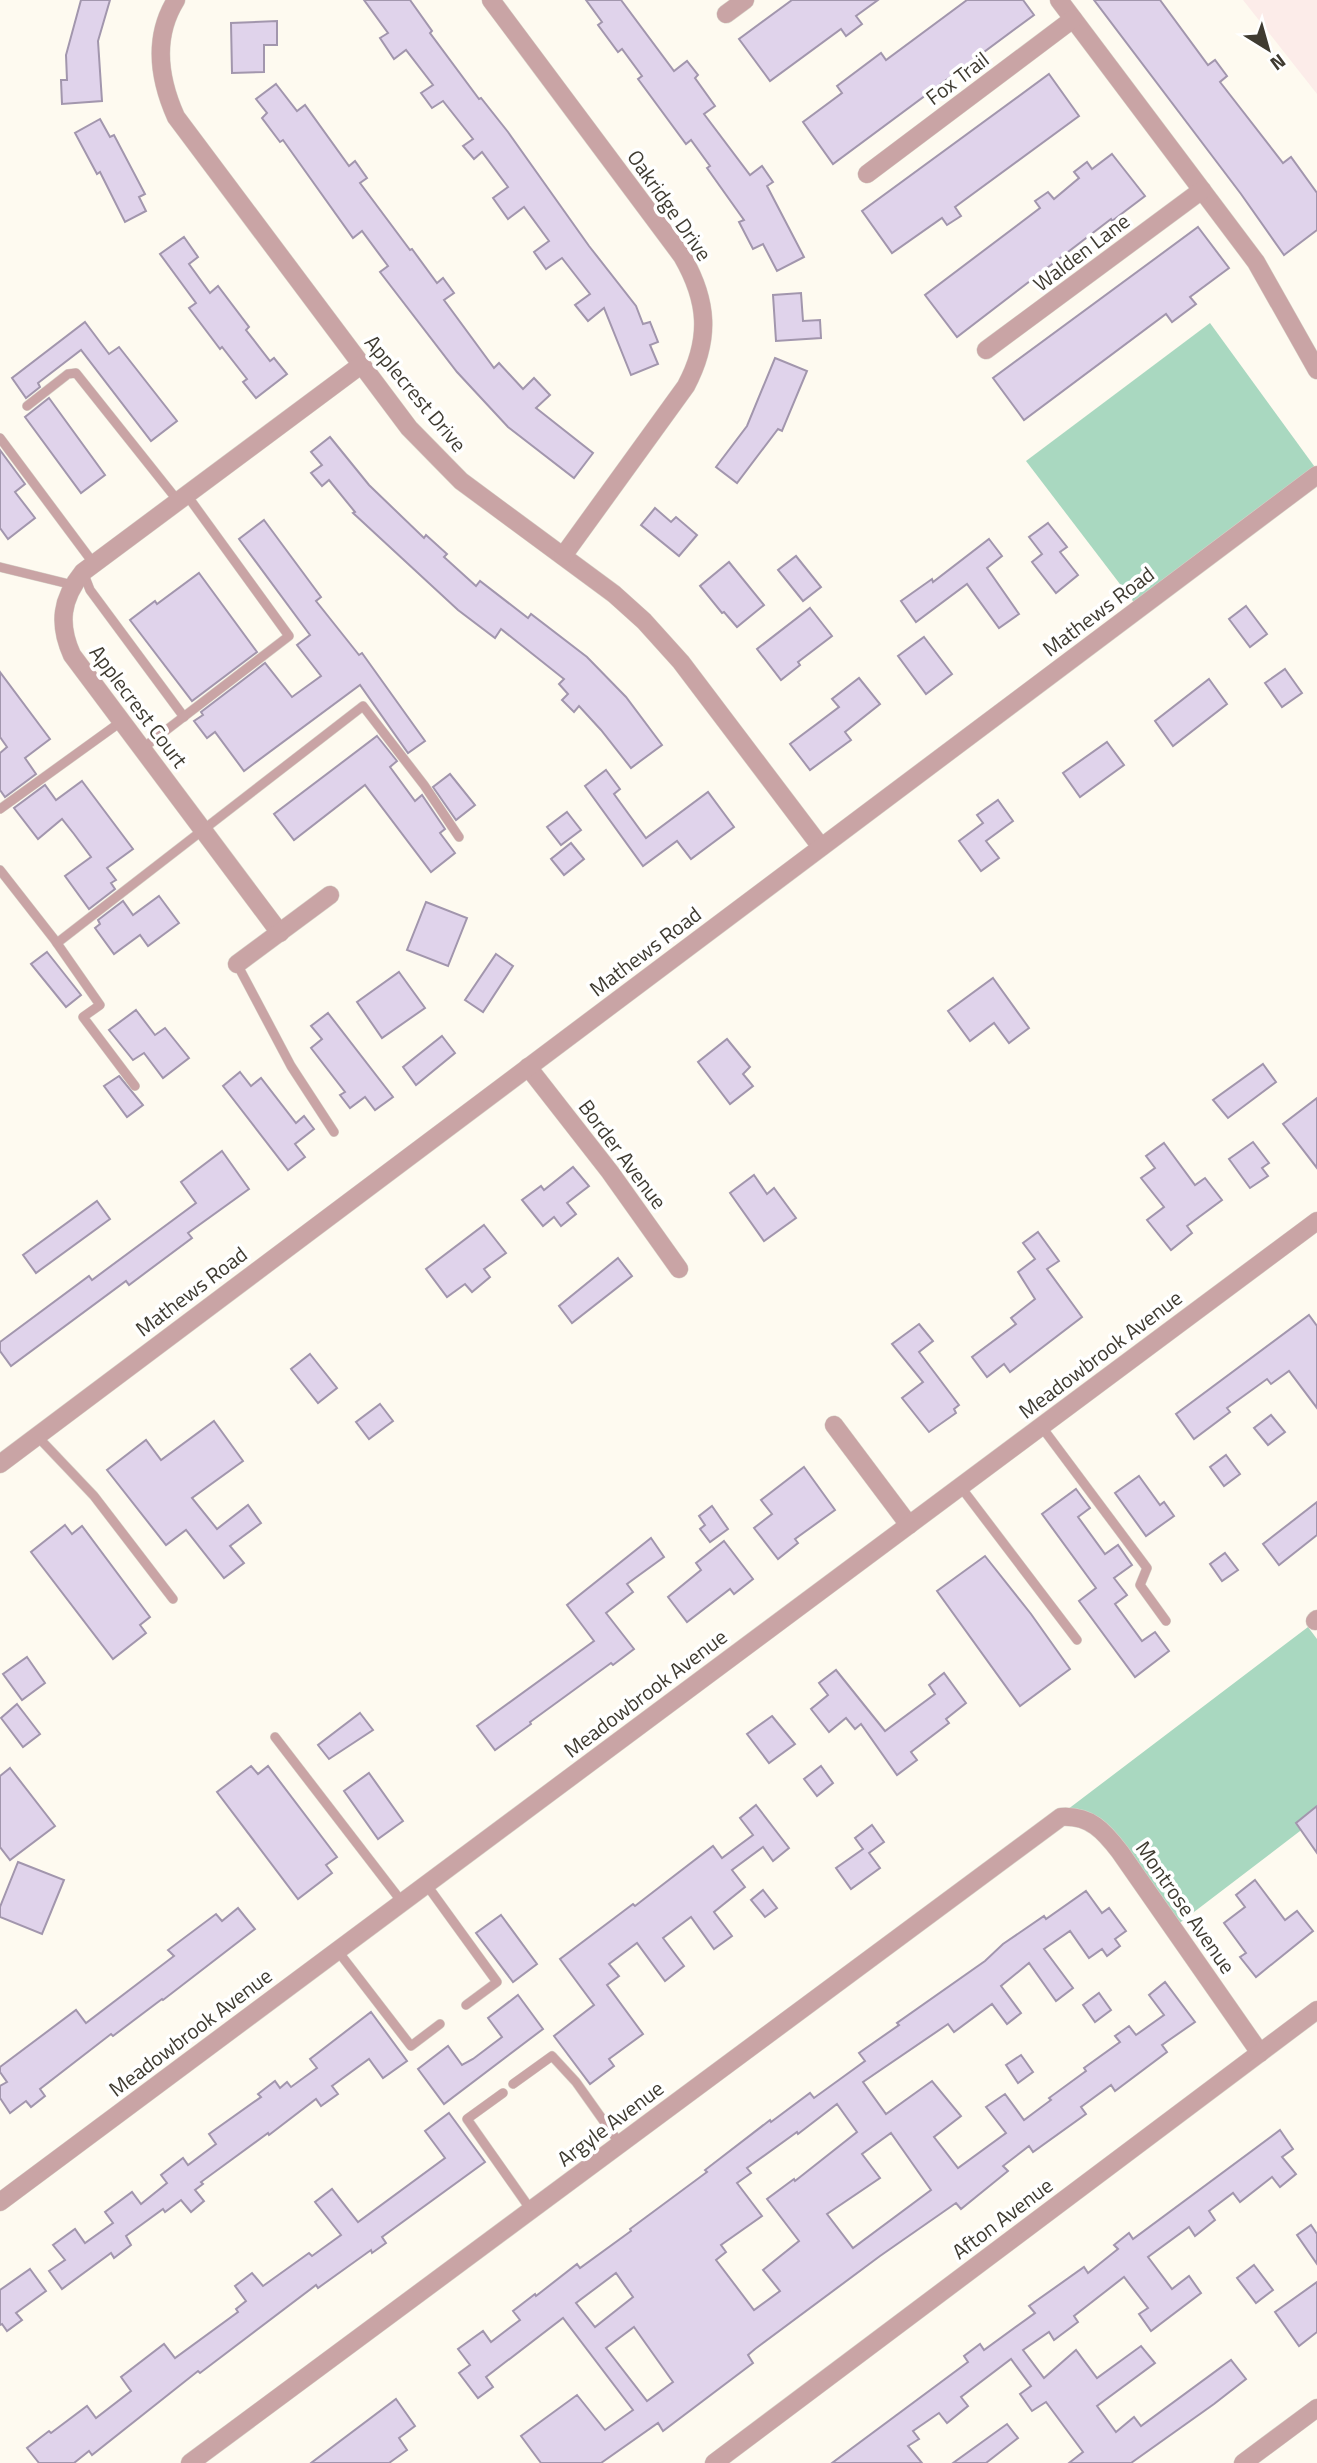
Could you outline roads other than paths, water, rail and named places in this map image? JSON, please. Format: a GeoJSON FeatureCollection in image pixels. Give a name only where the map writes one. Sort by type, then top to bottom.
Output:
{"type":"FeatureCollection","features":[{"type":"Feature","properties":{"kind":"street","name":"Applecrest Drive"},"geometry":{"type":"LineString","coordinates":[[176,0],[167,20],[160,57],[165,92],[176,117],[409,428],[461,481],[563,556],[644,621],[672,652],[821,847]]}},
{"type":"Feature","properties":{"kind":"street","name":"Oakridge Drive"},"geometry":{"type":"LineString","coordinates":[[491,0],[682,256],[700,294],[705,320],[700,355],[686,386],[563,556]]}},
{"type":"Feature","properties":{"kind":"street"},"geometry":{"type":"LineString","coordinates":[[726,14],[745,0]]}},
{"type":"Feature","properties":{"kind":"street"},"geometry":{"type":"LineString","coordinates":[[1059,0],[1256,262],[1317,370]]}},
{"type":"Feature","properties":{"kind":"street","name":"Fox Trail"},"geometry":{"type":"LineString","coordinates":[[867,174],[1073,19]]}},
{"type":"Feature","properties":{"kind":"street","name":"Walden Lane"},"geometry":{"type":"LineString","coordinates":[[986,350],[1202,190]]}},
{"type":"Feature","properties":{"kind":"street"},"geometry":{"type":"LineString","coordinates":[[83,574],[362,365]]}},
{"type":"Feature","properties":{"kind":"street","name":"Mathews Road"},"geometry":{"type":"LineString","coordinates":[[0,1464],[1317,475]]}},
{"type":"Feature","properties":{"kind":"street","name":"Applecrest Court"},"geometry":{"type":"LineString","coordinates":[[83,574],[64,610],[65,638],[72,655],[280,933]]}},
{"type":"Feature","properties":{"kind":"street"},"geometry":{"type":"LineString","coordinates":[[237,964],[330,895]]}},
{"type":"Feature","properties":{"kind":"street","name":"Border Avenue"},"geometry":{"type":"LineString","coordinates":[[528,1067],[610,1172],[679,1269]]}},
{"type":"Feature","properties":{"kind":"street","name":"Meadowbrook Avenue"},"geometry":{"type":"LineString","coordinates":[[0,2202],[1317,1221]]}},
{"type":"Feature","properties":{"kind":"street"},"geometry":{"type":"LineString","coordinates":[[834,1425],[909,1525]]}},
{"type":"Feature","properties":{"kind":"street","name":"Montrose Avenue"},"geometry":{"type":"LineString","coordinates":[[1055,1819],[1070,1816],[1088,1819],[1103,1830],[1260,2053]]}},
{"type":"Feature","properties":{"kind":"street","name":"Argyle Avenue"},"geometry":{"type":"LineString","coordinates":[[190,2463],[1055,1819]]}},
{"type":"Feature","properties":{"kind":"street","name":"Afton Avenue"},"geometry":{"type":"LineString","coordinates":[[714,2463],[1317,2010]]}},
{"type":"Feature","properties":{"kind":"street"},"geometry":{"type":"LineString","coordinates":[[1243,2463],[1317,2408]]}},
{"type":"Feature","properties":{"kind":"lane"},"geometry":{"type":"LineString","coordinates":[[27,406],[68,374],[76,373],[182,498],[289,636],[143,748]]}},
{"type":"Feature","properties":{"kind":"lane"},"geometry":{"type":"LineString","coordinates":[[0,438],[83,574],[90,590],[184,717]]}},
{"type":"Feature","properties":{"kind":"lane"},"geometry":{"type":"LineString","coordinates":[[0,567],[83,574]]}},
{"type":"Feature","properties":{"kind":"lane"},"geometry":{"type":"LineString","coordinates":[[57,943],[363,706],[424,785],[458,837]]}},
{"type":"Feature","properties":{"kind":"lane"},"geometry":{"type":"LineString","coordinates":[[0,809],[122,721]]}},
{"type":"Feature","properties":{"kind":"lane"},"geometry":{"type":"LineString","coordinates":[[0,870],[57,943],[100,1005],[83,1017],[135,1086]]}},
{"type":"Feature","properties":{"kind":"lane"},"geometry":{"type":"LineString","coordinates":[[237,964],[290,1066],[334,1132]]}},
{"type":"Feature","properties":{"kind":"lane"},"geometry":{"type":"LineString","coordinates":[[1041,1426],[1147,1568],[1140,1585],[1166,1621]]}},
{"type":"Feature","properties":{"kind":"lane"},"geometry":{"type":"LineString","coordinates":[[37,1436],[94,1496],[173,1599]]}},
{"type":"Feature","properties":{"kind":"lane"},"geometry":{"type":"LineString","coordinates":[[960,1486],[1077,1640]]}},
{"type":"Feature","properties":{"kind":"lane"},"geometry":{"type":"LineString","coordinates":[[275,1737],[402,1902]]}},
{"type":"Feature","properties":{"kind":"lane"},"geometry":{"type":"LineString","coordinates":[[426,1884],[496,1982],[466,2005]]}},
{"type":"Feature","properties":{"kind":"lane"},"geometry":{"type":"LineString","coordinates":[[337,1950],[411,2046],[440,2024]]}},
{"type":"Feature","properties":{"kind":"lane"},"geometry":{"type":"LineString","coordinates":[[513,2084],[552,2056],[576,2082],[620,2144]]}},
{"type":"Feature","properties":{"kind":"lane"},"geometry":{"type":"LineString","coordinates":[[503,2093],[467,2119],[531,2210]]}}]}
